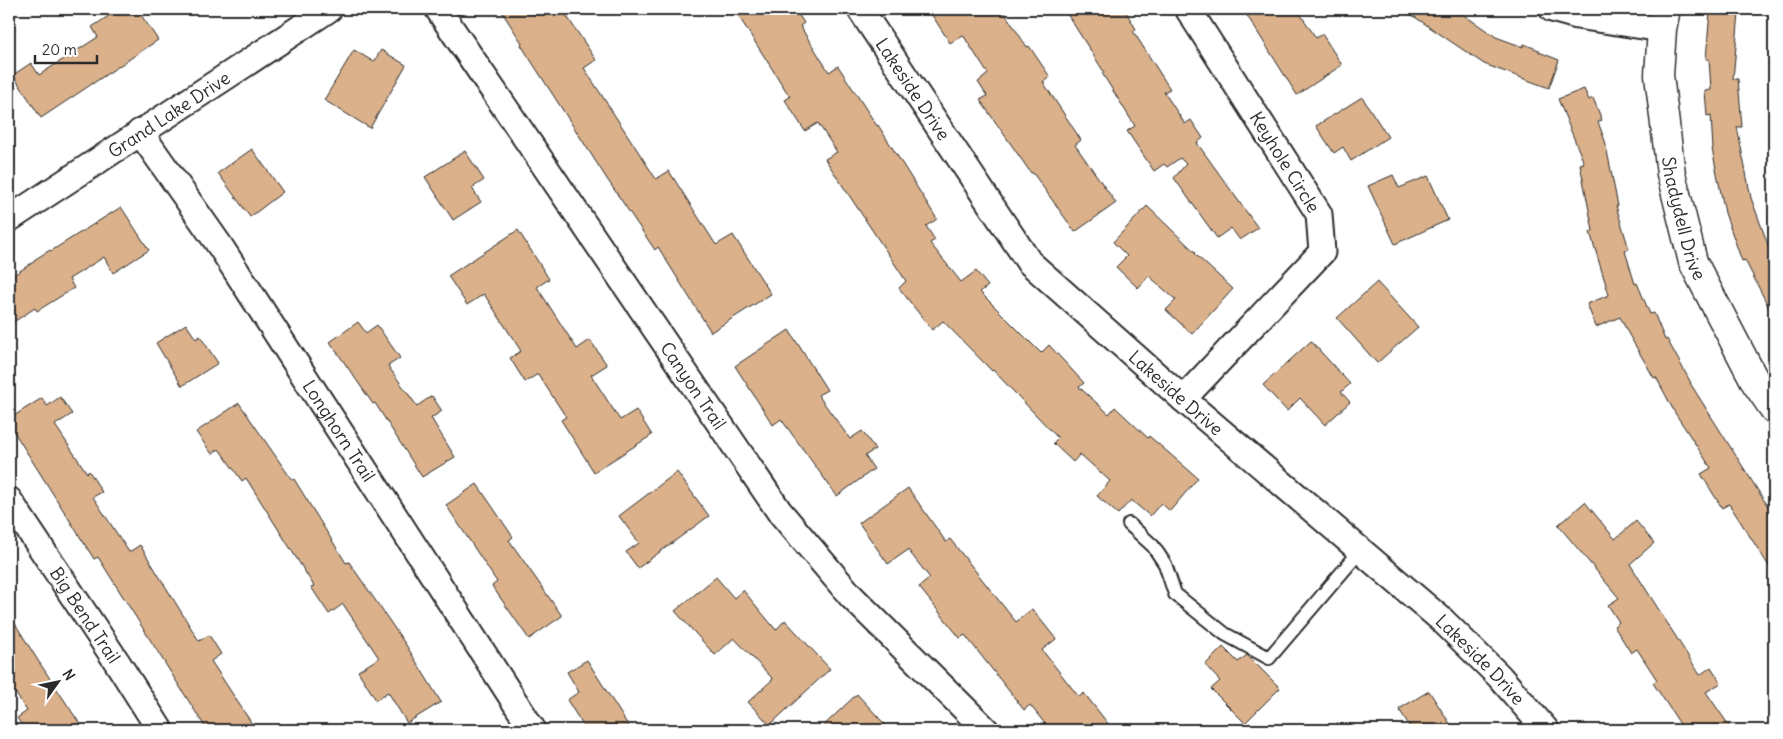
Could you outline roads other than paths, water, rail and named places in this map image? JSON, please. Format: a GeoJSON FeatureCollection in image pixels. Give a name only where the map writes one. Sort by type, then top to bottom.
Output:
{"type":"FeatureCollection","features":[{"type":"Feature","properties":{"kind":"street","name":"Grand Lake Drive"},"geometry":{"type":"LineString","coordinates":[[9,219],[329,9]]}},
{"type":"Feature","properties":{"kind":"street","name":"Canyon Trail"},"geometry":{"type":"LineString","coordinates":[[438,9],[779,511],[851,596],[986,730]]}},
{"type":"Feature","properties":{"kind":"street","name":"Lakeside Drive"},"geometry":{"type":"LineString","coordinates":[[860,9],[1029,262],[1183,399],[1442,620],[1499,676],[1546,730]]}},
{"type":"Feature","properties":{"kind":"street","name":"Keyhole Circle"},"geometry":{"type":"LineString","coordinates":[[1183,399],[1322,252],[1319,214],[1188,9]]}},
{"type":"Feature","properties":{"kind":"street"},"geometry":{"type":"LineString","coordinates":[[1552,9],[1577,16],[1664,19]]}},
{"type":"Feature","properties":{"kind":"street","name":"Shadydell Drive"},"geometry":{"type":"LineString","coordinates":[[1664,19],[1660,75],[1671,174],[1693,262],[1756,383],[1774,409]]}},
{"type":"Feature","properties":{"kind":"street","name":"Longhorn Trail"},"geometry":{"type":"LineString","coordinates":[[140,132],[220,246],[533,730]]}},
{"type":"Feature","properties":{"kind":"street","name":"Big Bend Trail"},"geometry":{"type":"LineString","coordinates":[[9,500],[160,730]]}},
{"type":"Feature","properties":{"kind":"lane"},"geometry":{"type":"LineString","coordinates":[[1129,524],[1154,546],[1165,564],[1175,594],[1225,634],[1269,658],[1361,550]]}}]}
